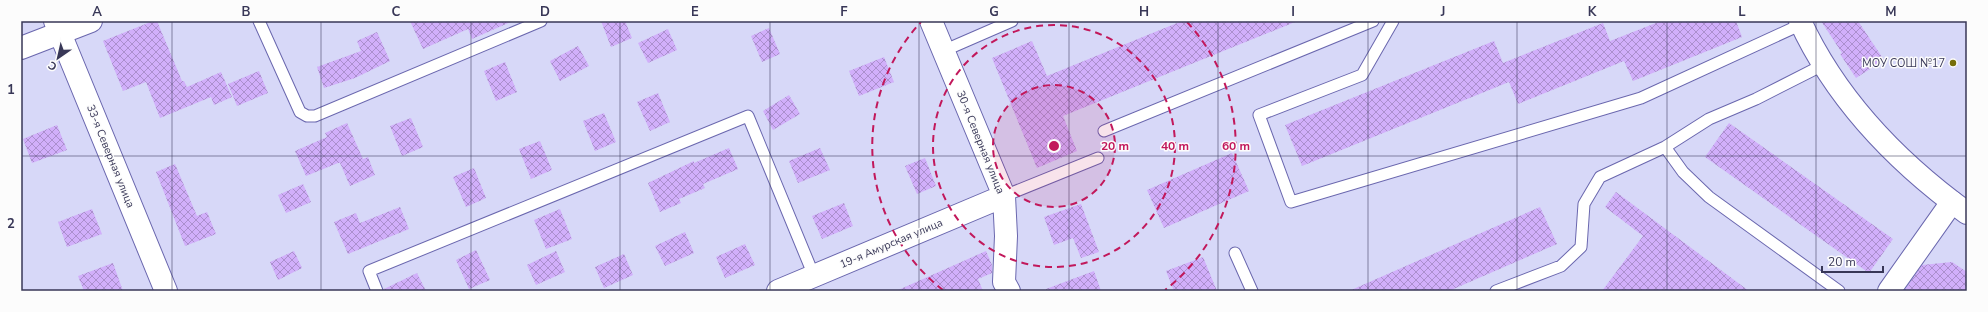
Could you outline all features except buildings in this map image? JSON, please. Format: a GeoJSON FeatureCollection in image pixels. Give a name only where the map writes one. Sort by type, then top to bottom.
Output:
{"type":"FeatureCollection","features":[{"type":"Feature","properties":{"kind":"street"},"geometry":{"type":"LineString","coordinates":[[21,48],[58,27],[91,21]]}},
{"type":"Feature","properties":{"kind":"street","name":"30-я Северная улица"},"geometry":{"type":"LineString","coordinates":[[931,21],[1004,196],[1006,236],[1004,288]]}},
{"type":"Feature","properties":{"kind":"street"},"geometry":{"type":"LineString","coordinates":[[1801,22],[1823,65],[1861,117],[1904,160],[1960,207],[1889,291]]}},
{"type":"Feature","properties":{"kind":"street","name":"33-я Северная улица"},"geometry":{"type":"LineString","coordinates":[[58,27],[166,291]]}},
{"type":"Feature","properties":{"kind":"street","name":"19-я Амурская улица"},"geometry":{"type":"LineString","coordinates":[[778,291],[1004,196]]}},
{"type":"Feature","properties":{"kind":"lane"},"geometry":{"type":"LineString","coordinates":[[259,21],[300,112],[307,116],[315,116],[541,21]]}},
{"type":"Feature","properties":{"kind":"lane"},"geometry":{"type":"LineString","coordinates":[[943,51],[1012,21]]}},
{"type":"Feature","properties":{"kind":"lane"},"geometry":{"type":"LineString","coordinates":[[1104,131],[1373,21]]}},
{"type":"Feature","properties":{"kind":"lane"},"geometry":{"type":"LineString","coordinates":[[1394,21],[1362,75],[1259,115],[1291,202],[1641,98],[1801,22]]}},
{"type":"Feature","properties":{"kind":"lane"},"geometry":{"type":"LineString","coordinates":[[1496,291],[1561,266],[1581,247],[1584,204],[1600,177],[1665,147],[1708,119],[1756,99],[1823,65]]}},
{"type":"Feature","properties":{"kind":"lane"},"geometry":{"type":"LineString","coordinates":[[377,291],[369,271],[748,116],[814,276]]}},
{"type":"Feature","properties":{"kind":"lane"},"geometry":{"type":"LineString","coordinates":[[1665,147],[1682,172],[1709,197],[1839,291]]}},
{"type":"Feature","properties":{"kind":"lane"},"geometry":{"type":"LineString","coordinates":[[1004,196],[1098,158]]}},
{"type":"Feature","properties":{"kind":"lane"},"geometry":{"type":"LineString","coordinates":[[1235,253],[1252,291]]}},
{"type":"Feature","properties":{"kind":"place","name":"МОУ СОШ №17"},"geometry":{"type":"Point","coordinates":[1953,63]}}]}
